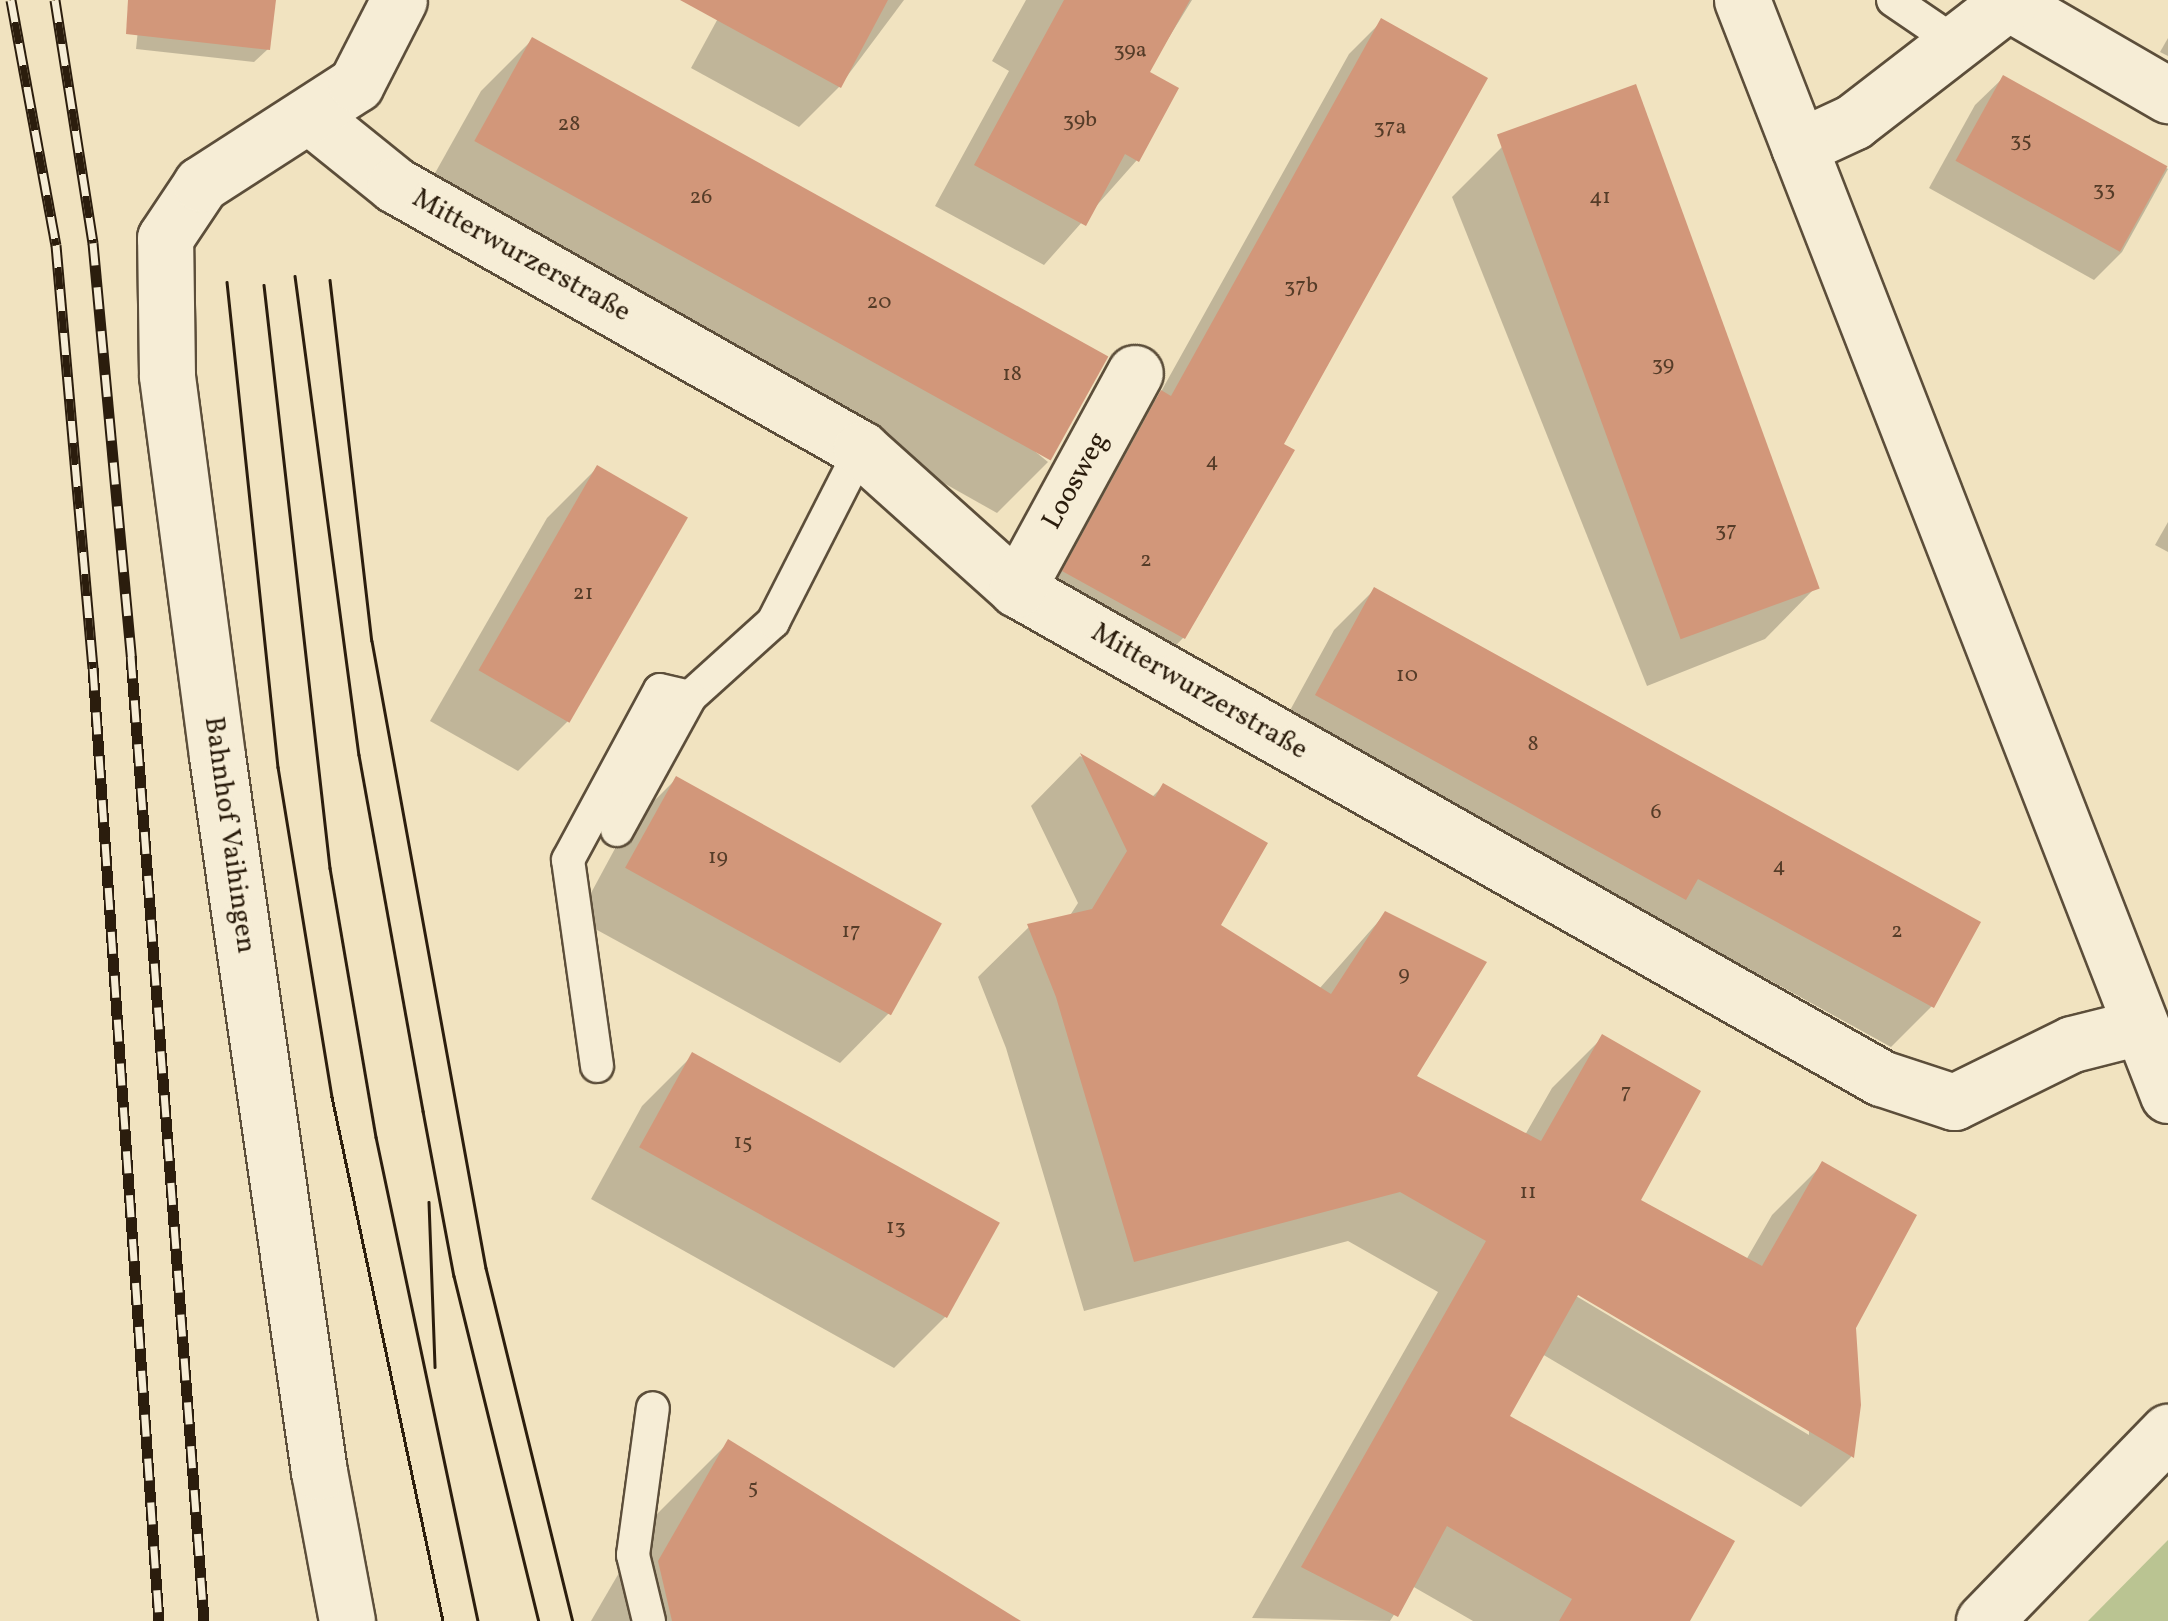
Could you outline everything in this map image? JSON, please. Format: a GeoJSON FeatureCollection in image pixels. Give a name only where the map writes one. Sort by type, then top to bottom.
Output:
{"type":"FeatureCollection","features":[{"type":"Feature","properties":{"kind":"street","name":"Bahnhof Vaihingen"},"geometry":{"type":"LineString","coordinates":[[347,1621],[320,1472],[239,910],[167,355],[165,238],[200,184],[312,118],[356,84],[398,0]]}},
{"type":"Feature","properties":{"kind":"street"},"geometry":{"type":"LineString","coordinates":[[1742,0],[2168,1095]]}},
{"type":"Feature","properties":{"kind":"street"},"geometry":{"type":"LineString","coordinates":[[1798,148],[1853,122],[2010,1],[2168,95]]}},
{"type":"Feature","properties":{"kind":"street","name":"Mitterwurzerstraße"},"geometry":{"type":"LineString","coordinates":[[312,118],[395,185],[861,450],[1016,589],[1881,1078],[1954,1102],[2072,1044],[2139,1027]]}},
{"type":"Feature","properties":{"kind":"street","name":"Loosweg"},"geometry":{"type":"LineString","coordinates":[[1016,589],[1135,374]]}},
{"type":"Feature","properties":{"kind":"street"},"geometry":{"type":"LineString","coordinates":[[1984,1621],[2168,1432]]}},
{"type":"Feature","properties":{"kind":"lane"},"geometry":{"type":"LineString","coordinates":[[1894,0],[1956,42]]}},
{"type":"Feature","properties":{"kind":"lane"},"geometry":{"type":"LineString","coordinates":[[617,830],[690,697],[772,622],[861,450]]}},
{"type":"Feature","properties":{"kind":"lane"},"geometry":{"type":"LineString","coordinates":[[596,1066],[568,860],[660,690],[690,697]]}},
{"type":"Feature","properties":{"kind":"lane"},"geometry":{"type":"LineString","coordinates":[[649,1621],[633,1555],[652,1408]]}},
{"type":"Feature","properties":{"kind":"green space"},"geometry":{"type":"Polygon","coordinates":[[[2168,1540],[2168,1621],[2088,1621],[2168,1540]]]}},
{"type":"Feature","properties":{"kind":"building"},"geometry":{"type":"Polygon","coordinates":[[[128,0],[276,0],[270,50],[126,34],[128,0]]]}},
{"type":"Feature","properties":{"kind":"building"},"geometry":{"type":"Polygon","coordinates":[[[680,0],[888,0],[841,88],[680,0]]]}},
{"type":"Feature","properties":{"kind":"building"},"geometry":{"type":"Polygon","coordinates":[[[1064,0],[1190,0],[1150,72],[1179,88],[1139,162],[1125,154],[1086,226],[974,165],[1064,0]]]}},
{"type":"Feature","properties":{"kind":"building"},"geometry":{"type":"Polygon","coordinates":[[[1381,18],[1488,78],[1284,444],[1295,450],[1185,639],[1062,571],[1161,390],[1171,396],[1381,18]]]}},
{"type":"Feature","properties":{"kind":"building"},"geometry":{"type":"Polygon","coordinates":[[[532,37],[1108,356],[1051,461],[474,141],[532,37]]]}},
{"type":"Feature","properties":{"kind":"building"},"geometry":{"type":"Polygon","coordinates":[[[2003,75],[2167,166],[2120,252],[1955,161],[2003,75]]]}},
{"type":"Feature","properties":{"kind":"building"},"geometry":{"type":"Polygon","coordinates":[[[1636,84],[1820,589],[1681,639],[1497,135],[1636,84]]]}},
{"type":"Feature","properties":{"kind":"building"},"geometry":{"type":"Polygon","coordinates":[[[597,465],[688,518],[569,723],[479,670],[597,465]]]}},
{"type":"Feature","properties":{"kind":"building"},"geometry":{"type":"Polygon","coordinates":[[[1374,587],[1981,922],[1934,1008],[1698,879],[1686,900],[1315,695],[1374,587]]]}},
{"type":"Feature","properties":{"kind":"building"},"geometry":{"type":"Polygon","coordinates":[[[1080,753],[1155,797],[1163,783],[1268,843],[1221,925],[1331,994],[1385,911],[1487,962],[1417,1076],[1541,1141],[1602,1034],[1701,1091],[1641,1200],[1762,1266],[1822,1161],[1917,1215],[1856,1328],[1861,1405],[1854,1458],[1578,1295],[1510,1416],[1735,1541],[1690,1621],[1559,1621],[1572,1599],[1447,1526],[1398,1617],[1301,1567],[1486,1241],[1400,1192],[1134,1262],[1056,997],[1027,924],[1092,909],[1127,851],[1080,753]]]}},
{"type":"Feature","properties":{"kind":"building"},"geometry":{"type":"Polygon","coordinates":[[[676,776],[942,923],[891,1015],[625,868],[676,776]]]}},
{"type":"Feature","properties":{"kind":"building"},"geometry":{"type":"Polygon","coordinates":[[[692,1052],[1000,1223],[947,1318],[639,1147],[692,1052]]]}},
{"type":"Feature","properties":{"kind":"building"},"geometry":{"type":"Polygon","coordinates":[[[728,1439],[1021,1621],[672,1621],[658,1561],[728,1439]]]}},
{"type":"Feature","properties":{"kind":"tram line"},"geometry":{"type":"LineString","coordinates":[[295,276],[359,755],[423,1111],[454,1276],[539,1621]]}},
{"type":"Feature","properties":{"kind":"tram line"},"geometry":{"type":"LineString","coordinates":[[330,280],[372,641],[486,1268],[573,1621]]}},
{"type":"Feature","properties":{"kind":"tram line"},"geometry":{"type":"LineString","coordinates":[[227,282],[278,767],[332,1097],[443,1621]]}},
{"type":"Feature","properties":{"kind":"tram line"},"geometry":{"type":"LineString","coordinates":[[264,285],[330,868],[376,1137],[478,1621]]}},
{"type":"Feature","properties":{"kind":"tram line"},"geometry":{"type":"LineString","coordinates":[[429,1202],[435,1367]]}},
{"type":"Feature","properties":{"kind":"railway"},"geometry":{"type":"LineString","coordinates":[[11,0],[56,245],[93,668],[159,1621]]}},
{"type":"Feature","properties":{"kind":"railway"},"geometry":{"type":"LineString","coordinates":[[55,0],[93,243],[131,656],[204,1621]]}}]}
